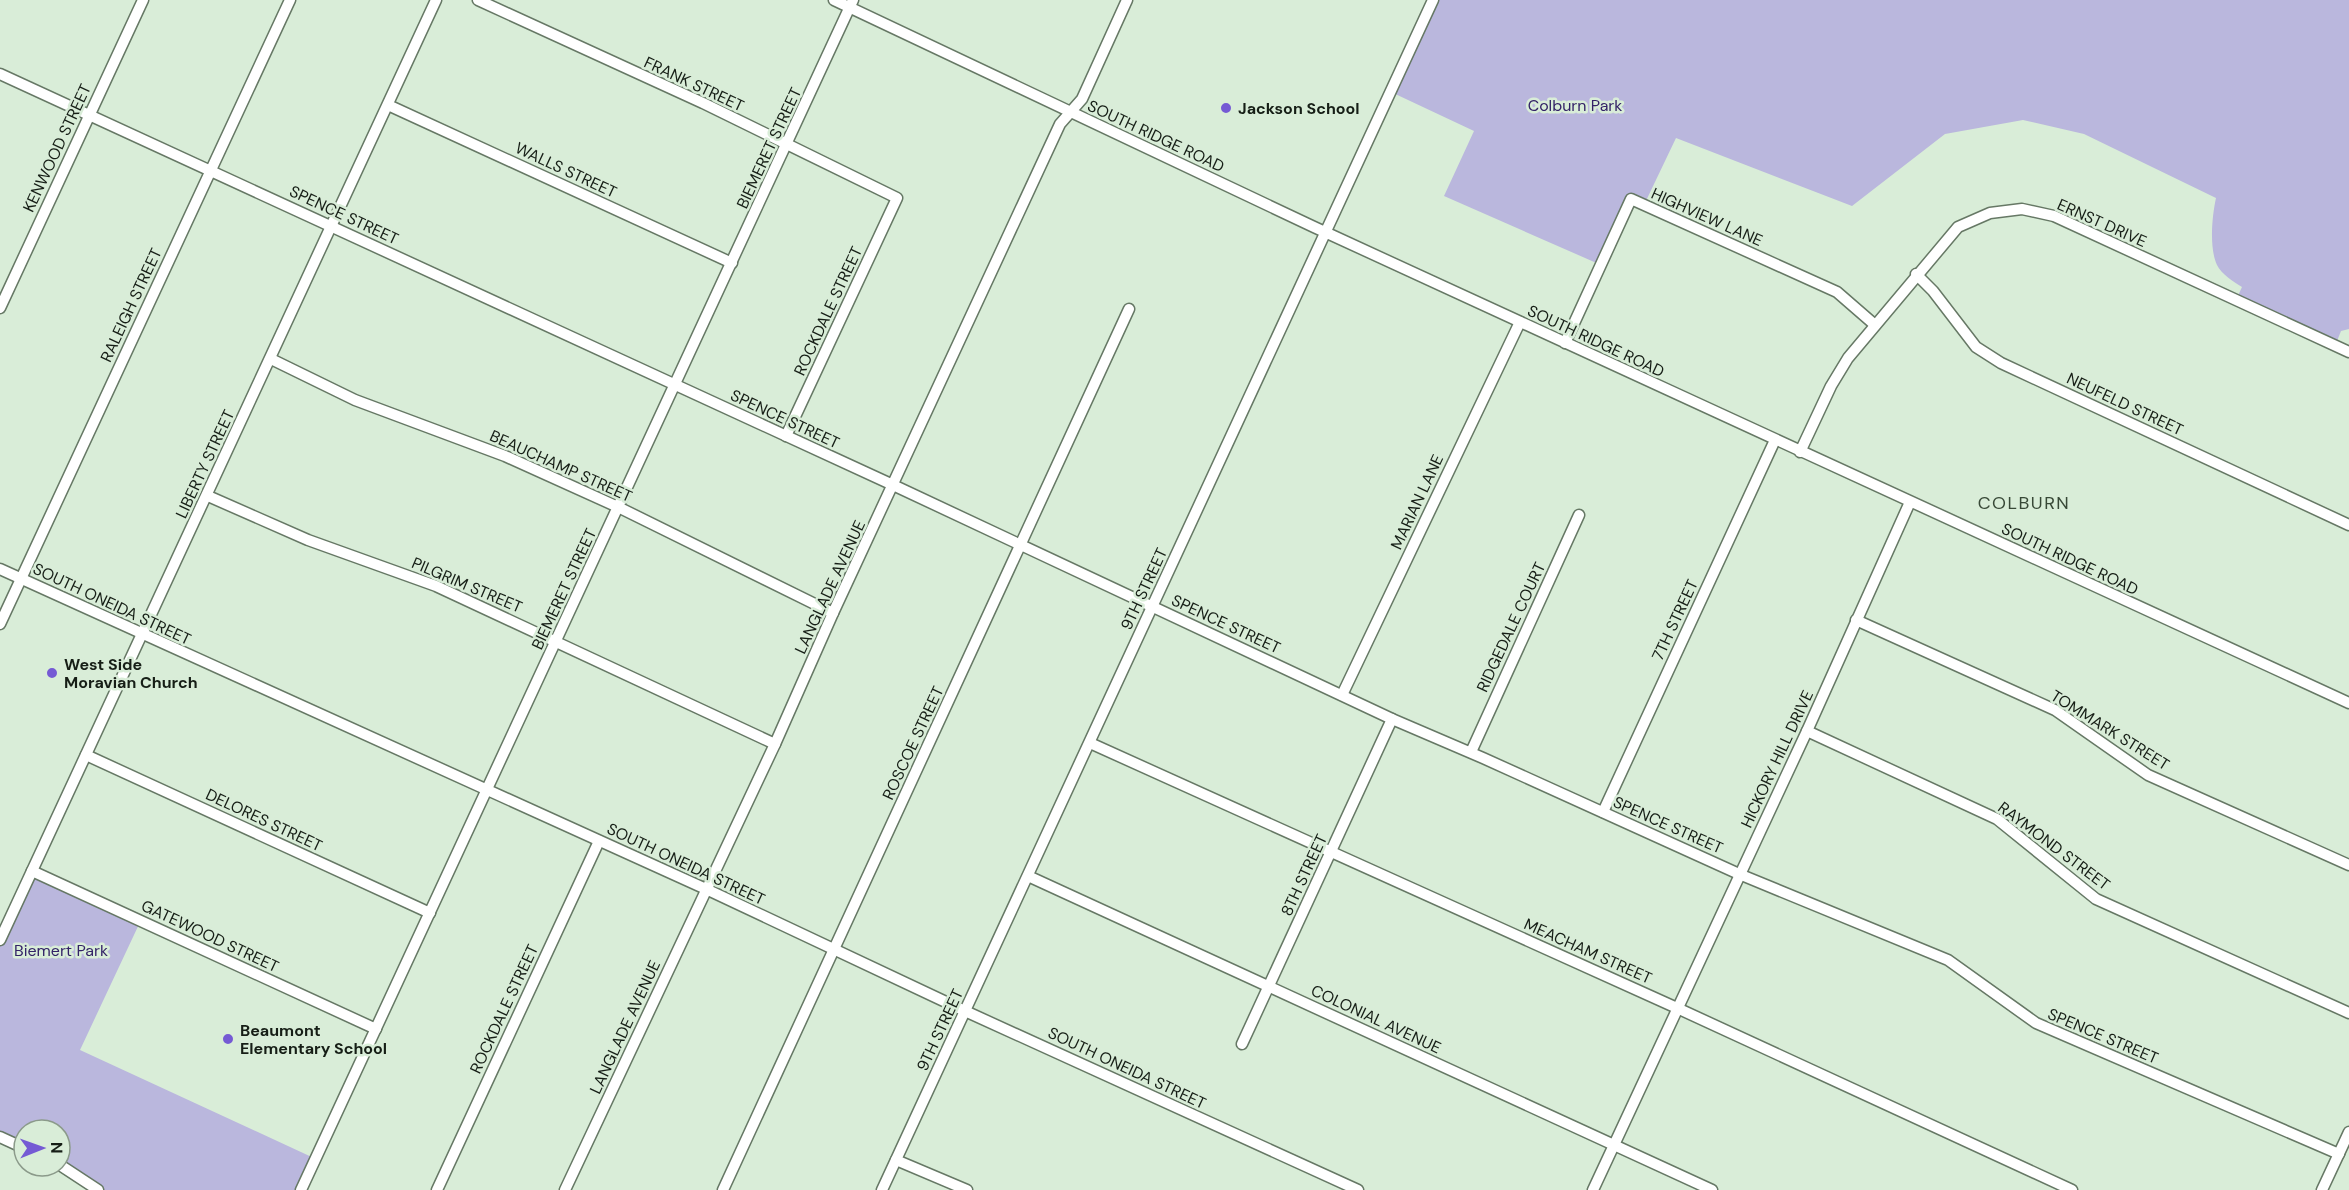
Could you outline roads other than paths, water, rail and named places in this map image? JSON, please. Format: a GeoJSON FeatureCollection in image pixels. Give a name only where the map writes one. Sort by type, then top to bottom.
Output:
{"type":"FeatureCollection","features":[{"type":"Feature","properties":{"kind":"street","name":"KENWOOD STREET"},"geometry":{"type":"LineString","coordinates":[[0,308],[142,0]]}},
{"type":"Feature","properties":{"kind":"street","name":"RALEIGH STREET"},"geometry":{"type":"LineString","coordinates":[[0,624],[290,0]]}},
{"type":"Feature","properties":{"kind":"street","name":"LIBERTY STREET"},"geometry":{"type":"LineString","coordinates":[[0,940],[141,634],[208,496],[436,0]]}},
{"type":"Feature","properties":{"kind":"street","name":"FRANK STREET"},"geometry":{"type":"LineString","coordinates":[[478,0],[787,144],[897,198]]}},
{"type":"Feature","properties":{"kind":"street","name":"SOUTH RIDGE ROAD"},"geometry":{"type":"LineString","coordinates":[[834,0],[852,4],[1070,112],[1326,232],[2349,703]]}},
{"type":"Feature","properties":{"kind":"street","name":"LANGLADE AVENUE"},"geometry":{"type":"LineString","coordinates":[[565,1190],[775,744],[833,613],[1060,124],[1082,99],[1127,0]]}},
{"type":"Feature","properties":{"kind":"street","name":"9TH STREET"},"geometry":{"type":"LineString","coordinates":[[882,1190],[1433,0]]}},
{"type":"Feature","properties":{"kind":"street","name":"BIEMERET STREET"},"geometry":{"type":"LineString","coordinates":[[301,1190],[852,4]]}},
{"type":"Feature","properties":{"kind":"street","name":"SPENCE STREET"},"geometry":{"type":"LineString","coordinates":[[0,74],[893,485],[1392,719],[1471,752],[1740,874],[1948,960],[2036,1023],[2339,1154]]}},
{"type":"Feature","properties":{"kind":"street","name":"WALLS STREET"},"geometry":{"type":"LineString","coordinates":[[388,105],[732,263]]}},
{"type":"Feature","properties":{"kind":"street","name":"ROCKDALE STREET"},"geometry":{"type":"LineString","coordinates":[[786,436],[897,198]]}},
{"type":"Feature","properties":{"kind":"street","name":"HIGHVIEW LANE"},"geometry":{"type":"LineString","coordinates":[[1565,343],[1631,199],[1837,292],[1875,325]]}},
{"type":"Feature","properties":{"kind":"street","name":"ERNST DRIVE"},"geometry":{"type":"LineString","coordinates":[[1800,452],[1831,386],[1848,358],[1916,274],[1958,227],[1990,213],[2022,209],[2054,216],[2349,352]]}},
{"type":"Feature","properties":{"kind":"street","name":"NEUFELD STREET"},"geometry":{"type":"LineString","coordinates":[[1916,274],[1933,291],[1977,347],[2001,363],[2349,525]]}},
{"type":"Feature","properties":{"kind":"street","name":"ROSCOE STREET"},"geometry":{"type":"LineString","coordinates":[[723,1190],[1129,309]]}},
{"type":"Feature","properties":{"kind":"street","name":"MARIAN LANE"},"geometry":{"type":"LineString","coordinates":[[1342,695],[1520,322]]}},
{"type":"Feature","properties":{"kind":"street","name":"BEAUCHAMP STREET"},"geometry":{"type":"LineString","coordinates":[[271,359],[355,400],[505,456],[618,507],[833,613]]}},
{"type":"Feature","properties":{"kind":"street","name":"7TH STREET"},"geometry":{"type":"LineString","coordinates":[[1603,812],[1775,440]]}},
{"type":"Feature","properties":{"kind":"street","name":"PILGRIM STREET"},"geometry":{"type":"LineString","coordinates":[[208,496],[309,540],[436,586],[775,744]]}},
{"type":"Feature","properties":{"kind":"street","name":"HICKORY HILL DRIVE"},"geometry":{"type":"LineString","coordinates":[[1593,1190],[1807,731],[1910,502]]}},
{"type":"Feature","properties":{"kind":"street","name":"RIDGEDALE COURT"},"geometry":{"type":"LineString","coordinates":[[1471,752],[1579,515]]}},
{"type":"Feature","properties":{"kind":"street","name":"SOUTH ONEIDA STREET"},"geometry":{"type":"LineString","coordinates":[[0,569],[706,889],[965,1011],[1358,1190]]}},
{"type":"Feature","properties":{"kind":"street","name":"TOMMARK STREET"},"geometry":{"type":"LineString","coordinates":[[1856,620],[2055,710],[2148,776],[2349,866]]}},
{"type":"Feature","properties":{"kind":"street","name":"8TH STREET"},"geometry":{"type":"LineString","coordinates":[[1242,1044],[1392,719]]}},
{"type":"Feature","properties":{"kind":"street","name":"RAYMOND STREET"},"geometry":{"type":"LineString","coordinates":[[1807,731],[1997,819],[2096,899],[2349,1013]]}},
{"type":"Feature","properties":{"kind":"street","name":"MEACHAM STREET"},"geometry":{"type":"LineString","coordinates":[[1090,743],[1677,1008],[2072,1190]]}},
{"type":"Feature","properties":{"kind":"street","name":"DELORES STREET"},"geometry":{"type":"LineString","coordinates":[[86,755],[430,913]]}},
{"type":"Feature","properties":{"kind":"street","name":"ROCKDALE STREET"},"geometry":{"type":"LineString","coordinates":[[437,1190],[599,841]]}},
{"type":"Feature","properties":{"kind":"street","name":"GATEWOOD STREET"},"geometry":{"type":"LineString","coordinates":[[32,871],[376,1029]]}},
{"type":"Feature","properties":{"kind":"street","name":"COLONIAL AVENUE"},"geometry":{"type":"LineString","coordinates":[[1028,876],[1712,1190]]}},
{"type":"Feature","properties":{"kind":"street"},"geometry":{"type":"LineString","coordinates":[[2322,1190],[2349,1132]]}},
{"type":"Feature","properties":{"kind":"street"},"geometry":{"type":"LineString","coordinates":[[896,1160],[967,1190]]}},
{"type":"Feature","properties":{"kind":"street"},"geometry":{"type":"LineString","coordinates":[[72,1173],[98,1190]]}},
{"type":"Feature","properties":{"kind":"place","name":"Jackson School"},"geometry":{"type":"Point","coordinates":[1226,108]}},
{"type":"Feature","properties":{"kind":"place","name":"West Side Moravian Church"},"geometry":{"type":"Point","coordinates":[52,673]}},
{"type":"Feature","properties":{"kind":"place","name":"Beaumont Elementary School"},"geometry":{"type":"Point","coordinates":[228,1039]}},
{"type":"Feature","properties":{"kind":"district","name":"COLBURN"},"geometry":{"type":"Point","coordinates":[2024,503]}},
{"type":"Feature","properties":{"kind":"park label","name":"Colburn Park"},"geometry":{"type":"Point","coordinates":[1575,105]}},
{"type":"Feature","properties":{"kind":"park label","name":"Biemert Park"},"geometry":{"type":"Point","coordinates":[61,950]}}]}
